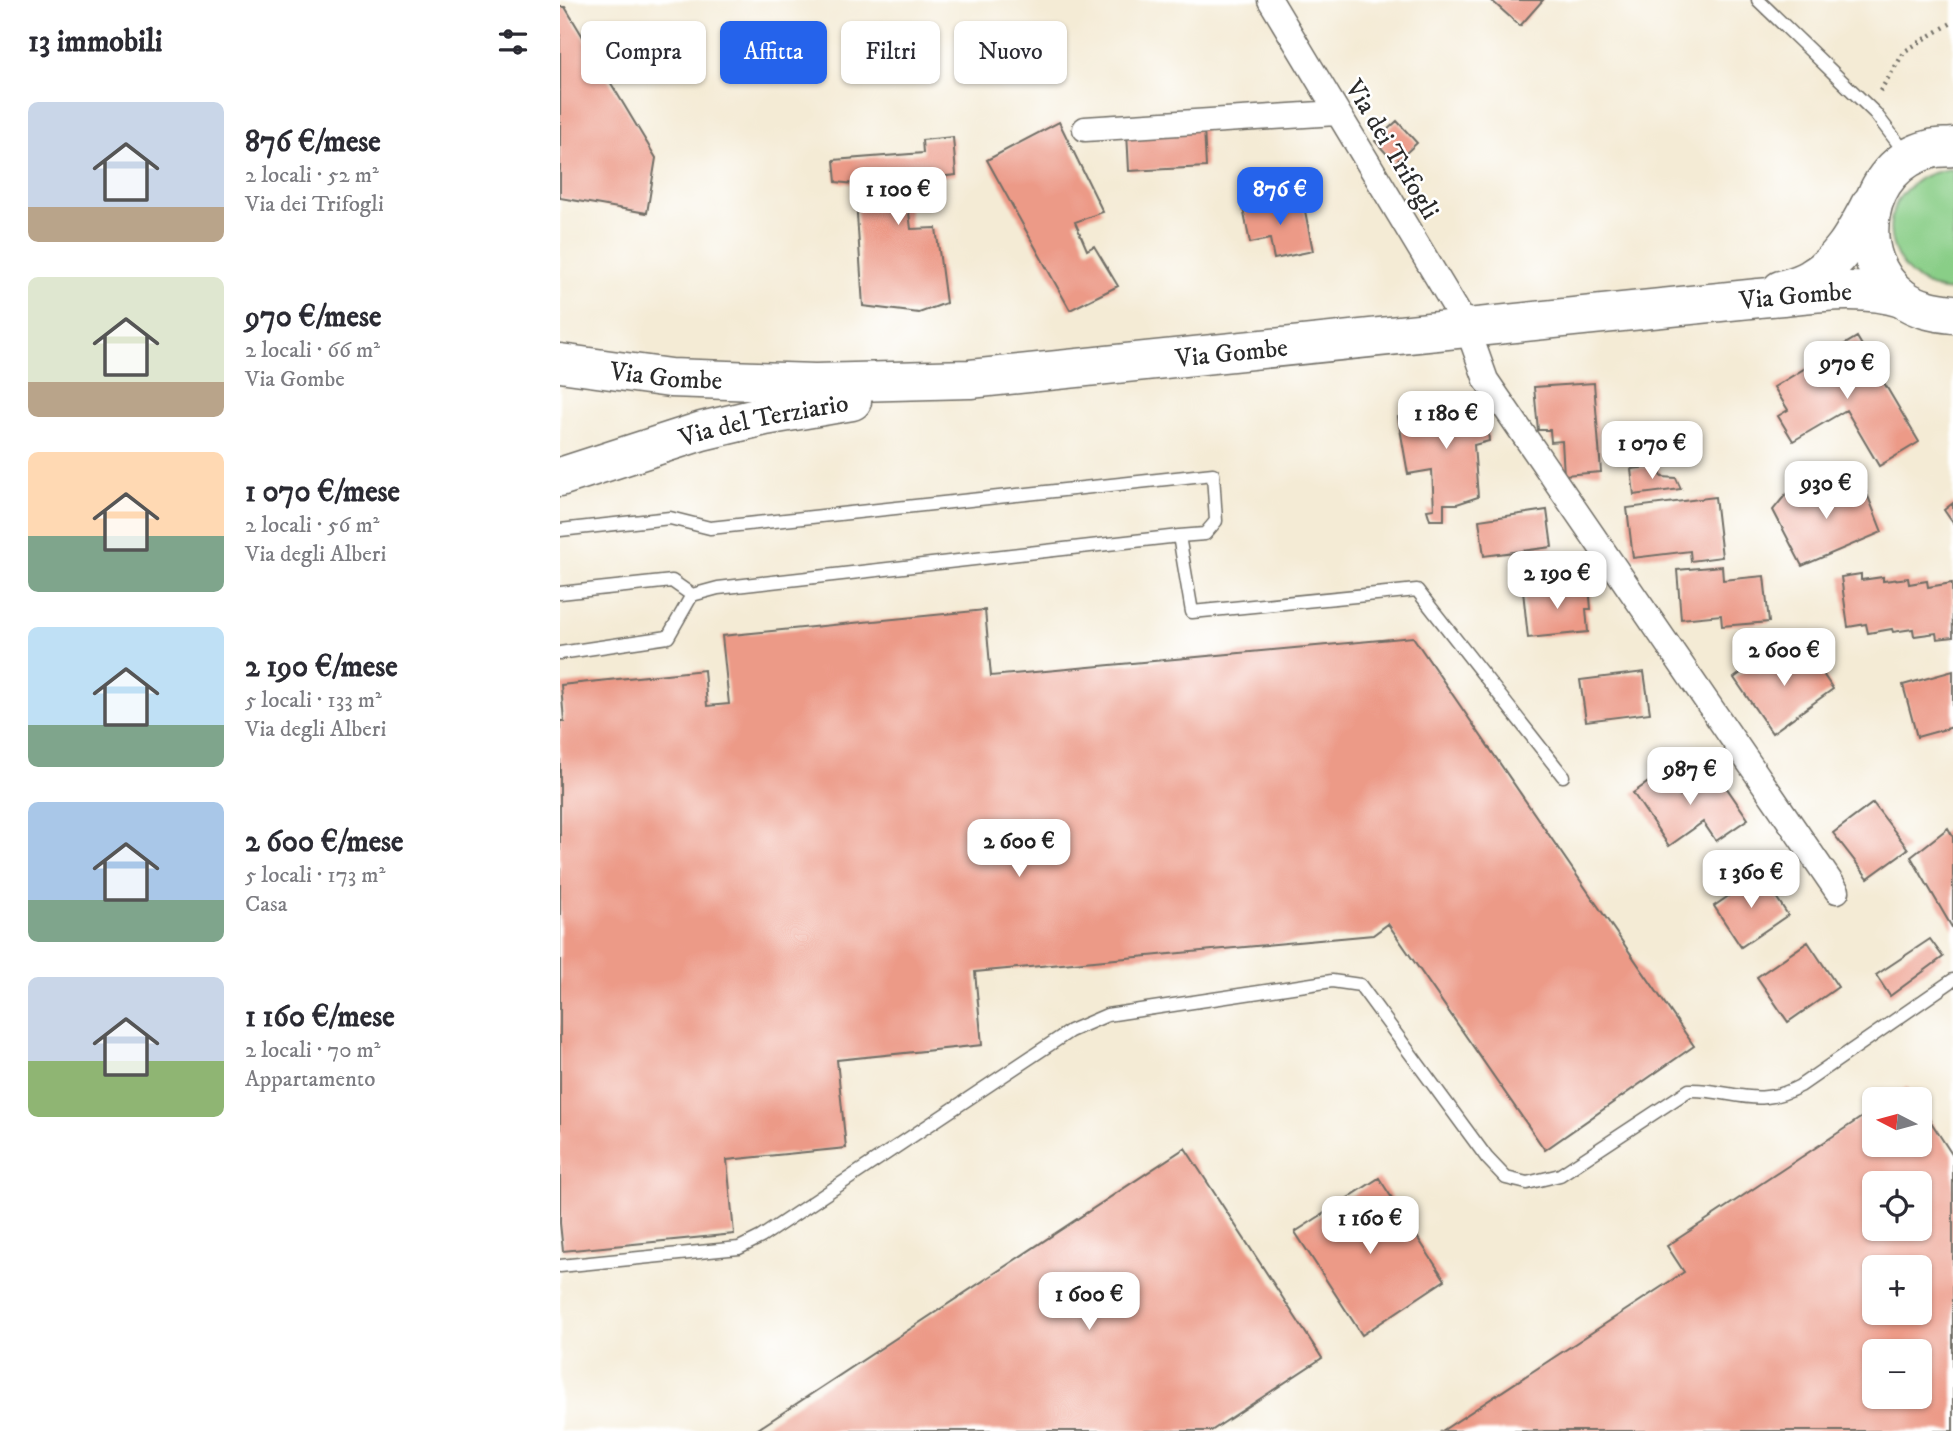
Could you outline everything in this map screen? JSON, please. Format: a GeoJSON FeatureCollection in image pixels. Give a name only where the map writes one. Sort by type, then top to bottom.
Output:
{"type":"FeatureCollection","features":[{"type":"Feature","properties":{"kind":"main road"},"geometry":{"type":"LineString","coordinates":[[1759,298],[1812,279],[1835,261],[1849,244],[1878,190],[1891,172],[1909,158],[1931,149],[1953,147]]}},
{"type":"Feature","properties":{"kind":"main road"},"geometry":{"type":"LineString","coordinates":[[1878,190],[1870,212],[1868,236],[1873,260],[1885,281],[1902,298],[1933,312],[1953,314]]}},
{"type":"Feature","properties":{"kind":"main road","name":"Via Gombe"},"geometry":{"type":"LineString","coordinates":[[560,363],[683,379],[815,383],[970,379],[1759,298],[1863,291],[1902,298]]}},
{"type":"Feature","properties":{"kind":"main road","name":"Via del Terziario"},"geometry":{"type":"LineString","coordinates":[[560,477],[702,431],[765,416],[970,379]]}},
{"type":"Feature","properties":{"kind":"street","name":"Via dei Trifogli"},"geometry":{"type":"LineString","coordinates":[[1270,0],[1467,327],[1486,380],[1837,891]]}},
{"type":"Feature","properties":{"kind":"street"},"geometry":{"type":"LineString","coordinates":[[1085,129],[1336,113]]}},
{"type":"Feature","properties":{"kind":"lane"},"geometry":{"type":"LineString","coordinates":[[1758,0],[1875,113],[1909,158]]}},
{"type":"Feature","properties":{"kind":"lane"},"geometry":{"type":"LineString","coordinates":[[560,530],[670,518],[710,528],[1213,474],[1216,521],[1205,534],[718,588],[692,595],[668,637],[560,653]]}},
{"type":"Feature","properties":{"kind":"lane"},"geometry":{"type":"LineString","coordinates":[[1179,536],[1192,612],[1417,590],[1563,776]]}},
{"type":"Feature","properties":{"kind":"lane"},"geometry":{"type":"LineString","coordinates":[[560,593],[672,581],[692,595]]}},
{"type":"Feature","properties":{"kind":"lane"},"geometry":{"type":"LineString","coordinates":[[560,1266],[739,1248],[761,1237],[1070,1031],[1107,1015],[1332,981],[1360,985],[1487,1158],[1506,1178],[1527,1183],[1560,1175],[1689,1090],[1706,1089],[1760,1099],[1783,1095],[1953,980]]}},
{"type":"Feature","properties":{"kind":"path"},"geometry":{"type":"LineString","coordinates":[[1875,113],[1881,89],[1905,51],[1953,22]]}},
{"type":"Feature","properties":{"kind":"green space"},"geometry":{"type":"Polygon","coordinates":[[[1953,170],[1953,291],[1933,288],[1917,279],[1903,266],[1894,250],[1890,232],[1892,214],[1900,198],[1914,183],[1922,177],[1953,170]]]}},
{"type":"Feature","properties":{"kind":"building"},"geometry":{"type":"Polygon","coordinates":[[[1491,0],[1543,0],[1520,26],[1491,0]]]}},
{"type":"Feature","properties":{"kind":"building"},"geometry":{"type":"Polygon","coordinates":[[[560,7],[565,7],[581,34],[581,84],[611,84],[656,158],[647,213],[560,198],[560,7]]]}},
{"type":"Feature","properties":{"kind":"building"},"geometry":{"type":"Polygon","coordinates":[[[1397,121],[1417,143],[1395,163],[1375,141],[1397,121]]]}},
{"type":"Feature","properties":{"kind":"building"},"geometry":{"type":"Polygon","coordinates":[[[1059,122],[1103,212],[1075,222],[1087,250],[1094,246],[1118,286],[1070,310],[987,160],[1059,122]]]}},
{"type":"Feature","properties":{"kind":"building"},"geometry":{"type":"Polygon","coordinates":[[[1204,127],[1206,167],[1129,171],[1127,132],[1204,127]]]}},
{"type":"Feature","properties":{"kind":"building"},"geometry":{"type":"Polygon","coordinates":[[[953,137],[956,175],[928,178],[929,186],[906,188],[911,229],[936,228],[946,303],[919,313],[863,306],[855,184],[836,182],[834,160],[923,153],[922,140],[953,137]]]}},
{"type":"Feature","properties":{"kind":"building"},"geometry":{"type":"Polygon","coordinates":[[[1302,196],[1313,251],[1274,259],[1270,239],[1250,243],[1243,208],[1302,196]]]}},
{"type":"Feature","properties":{"kind":"building"},"geometry":{"type":"Polygon","coordinates":[[[1857,337],[1919,442],[1879,466],[1846,410],[1793,441],[1778,416],[1788,410],[1774,387],[1857,337]]]}},
{"type":"Feature","properties":{"kind":"building"},"geometry":{"type":"Polygon","coordinates":[[[1594,383],[1601,472],[1564,475],[1562,441],[1551,442],[1550,430],[1538,430],[1534,387],[1594,383]]]}},
{"type":"Feature","properties":{"kind":"building"},"geometry":{"type":"Polygon","coordinates":[[[1473,403],[1486,410],[1489,441],[1474,445],[1478,497],[1457,504],[1444,504],[1444,520],[1430,520],[1427,510],[1434,509],[1432,470],[1408,474],[1398,417],[1473,403]]]}},
{"type":"Feature","properties":{"kind":"building"},"geometry":{"type":"Polygon","coordinates":[[[1658,466],[1662,477],[1676,478],[1681,489],[1634,495],[1631,469],[1658,466]]]}},
{"type":"Feature","properties":{"kind":"building"},"geometry":{"type":"Polygon","coordinates":[[[1862,481],[1882,532],[1802,566],[1773,510],[1786,494],[1814,489],[1828,495],[1862,481]]]}},
{"type":"Feature","properties":{"kind":"building"},"geometry":{"type":"Polygon","coordinates":[[[1715,497],[1722,557],[1691,561],[1690,551],[1633,558],[1627,508],[1715,497]]]}},
{"type":"Feature","properties":{"kind":"building"},"geometry":{"type":"Polygon","coordinates":[[[1953,503],[1953,523],[1944,510],[1953,503]]]}},
{"type":"Feature","properties":{"kind":"building"},"geometry":{"type":"Polygon","coordinates":[[[1547,510],[1552,547],[1484,556],[1479,520],[1547,510]]]}},
{"type":"Feature","properties":{"kind":"building"},"geometry":{"type":"Polygon","coordinates":[[[1722,566],[1723,580],[1764,576],[1769,622],[1722,626],[1721,615],[1681,619],[1677,570],[1722,566]]]}},
{"type":"Feature","properties":{"kind":"building"},"geometry":{"type":"Polygon","coordinates":[[[1861,574],[1861,580],[1908,578],[1909,584],[1927,581],[1928,587],[1952,583],[1953,637],[1937,639],[1936,633],[1914,636],[1913,629],[1868,633],[1866,624],[1848,627],[1841,577],[1861,574]]]}},
{"type":"Feature","properties":{"kind":"building"},"geometry":{"type":"Polygon","coordinates":[[[1589,585],[1591,609],[1586,609],[1588,632],[1528,638],[1523,591],[1589,585]]]}},
{"type":"Feature","properties":{"kind":"building"},"geometry":{"type":"Polygon","coordinates":[[[985,610],[991,676],[1413,637],[1694,1046],[1545,1150],[1388,924],[1373,935],[975,972],[982,1045],[837,1060],[846,1148],[727,1160],[734,1234],[563,1251],[560,1223],[560,721],[564,721],[561,685],[704,670],[707,706],[729,704],[722,636],[985,610]]]}},
{"type":"Feature","properties":{"kind":"building"},"geometry":{"type":"Polygon","coordinates":[[[1804,645],[1833,689],[1772,733],[1734,678],[1754,663],[1759,673],[1804,645]]]}},
{"type":"Feature","properties":{"kind":"building"},"geometry":{"type":"Polygon","coordinates":[[[1953,671],[1953,727],[1917,737],[1903,685],[1953,671]]]}},
{"type":"Feature","properties":{"kind":"building"},"geometry":{"type":"Polygon","coordinates":[[[1644,672],[1650,713],[1586,721],[1580,680],[1644,672]]]}},
{"type":"Feature","properties":{"kind":"building"},"geometry":{"type":"Polygon","coordinates":[[[1664,771],[1680,796],[1715,771],[1748,819],[1716,841],[1703,822],[1669,846],[1633,793],[1664,771]]]}},
{"type":"Feature","properties":{"kind":"building"},"geometry":{"type":"Polygon","coordinates":[[[1873,803],[1908,849],[1868,878],[1833,833],[1873,803]]]}},
{"type":"Feature","properties":{"kind":"building"},"geometry":{"type":"Polygon","coordinates":[[[1948,828],[1953,837],[1953,929],[1911,857],[1948,828]]]}},
{"type":"Feature","properties":{"kind":"building"},"geometry":{"type":"Polygon","coordinates":[[[1761,874],[1788,915],[1741,947],[1714,906],[1761,874]]]}},
{"type":"Feature","properties":{"kind":"building"},"geometry":{"type":"Polygon","coordinates":[[[1930,939],[1943,957],[1890,996],[1876,975],[1930,939]]]}},
{"type":"Feature","properties":{"kind":"building"},"geometry":{"type":"Polygon","coordinates":[[[1808,942],[1838,987],[1788,1022],[1757,977],[1808,942]]]}},
{"type":"Feature","properties":{"kind":"building"},"geometry":{"type":"Polygon","coordinates":[[[1862,1117],[1862,1157],[1932,1157],[1932,1124],[1953,1156],[1953,1431],[1442,1431],[1684,1272],[1667,1246],[1862,1117]]]}},
{"type":"Feature","properties":{"kind":"building"},"geometry":{"type":"Polygon","coordinates":[[[1185,1148],[1322,1358],[1211,1431],[755,1431],[1185,1148]]]}},
{"type":"Feature","properties":{"kind":"building"},"geometry":{"type":"Polygon","coordinates":[[[1379,1178],[1445,1280],[1362,1335],[1295,1232],[1379,1178]]]}}]}
